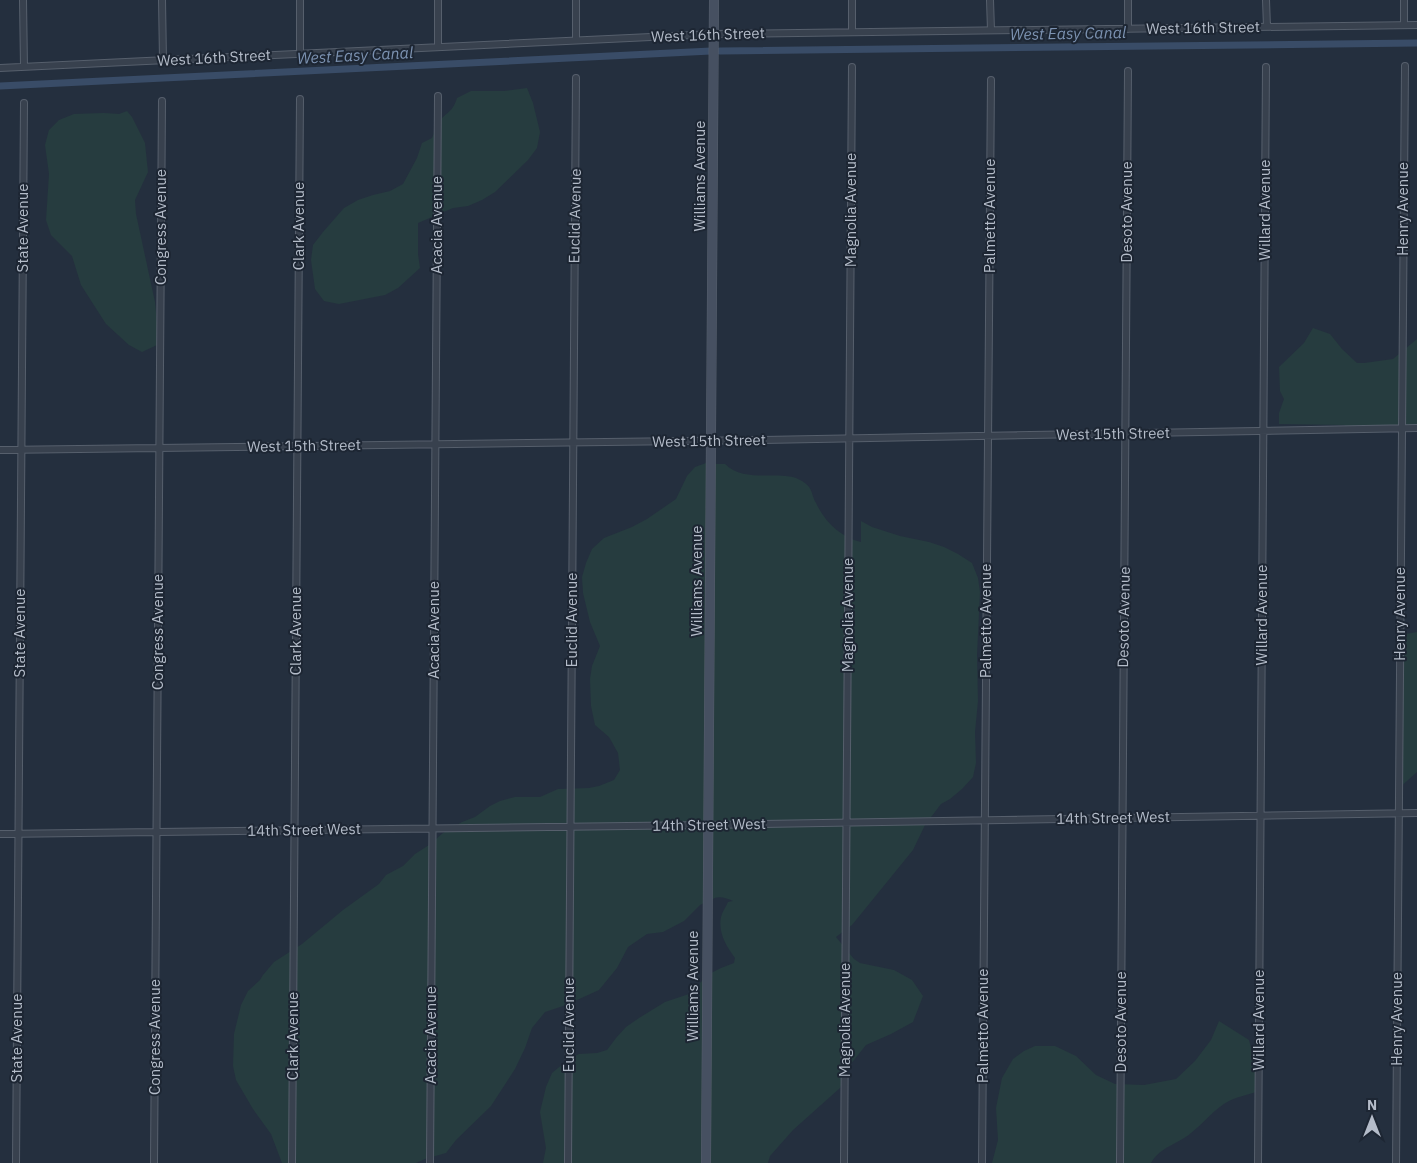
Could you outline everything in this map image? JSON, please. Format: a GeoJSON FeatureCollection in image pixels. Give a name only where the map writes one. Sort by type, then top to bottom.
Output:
{"type":"FeatureCollection","features":[{"type":"Feature","properties":{"kind":"street"},"geometry":{"type":"LineString","coordinates":[[23,0],[24,67]]}},
{"type":"Feature","properties":{"kind":"street"},"geometry":{"type":"LineString","coordinates":[[162,0],[163,60]]}},
{"type":"Feature","properties":{"kind":"street"},"geometry":{"type":"LineString","coordinates":[[300,0],[300,53]]}},
{"type":"Feature","properties":{"kind":"street"},"geometry":{"type":"LineString","coordinates":[[438,0],[438,47]]}},
{"type":"Feature","properties":{"kind":"street"},"geometry":{"type":"LineString","coordinates":[[576,0],[576,40]]}},
{"type":"Feature","properties":{"kind":"street","name":"Williams Avenue"},"geometry":{"type":"LineString","coordinates":[[706,1163],[714,0]]}},
{"type":"Feature","properties":{"kind":"street"},"geometry":{"type":"LineString","coordinates":[[852,0],[852,32]]}},
{"type":"Feature","properties":{"kind":"street"},"geometry":{"type":"LineString","coordinates":[[990,0],[991,30]]}},
{"type":"Feature","properties":{"kind":"street"},"geometry":{"type":"LineString","coordinates":[[1128,0],[1128,29]]}},
{"type":"Feature","properties":{"kind":"street"},"geometry":{"type":"LineString","coordinates":[[1266,0],[1267,27]]}},
{"type":"Feature","properties":{"kind":"street"},"geometry":{"type":"LineString","coordinates":[[1404,0],[1404,25]]}},
{"type":"Feature","properties":{"kind":"street","name":"West 16th Street"},"geometry":{"type":"LineString","coordinates":[[0,68],[714,34],[1417,24]]}},
{"type":"Feature","properties":{"kind":"street","name":"Henry Avenue"},"geometry":{"type":"LineString","coordinates":[[1396,1163],[1404,66]]}},
{"type":"Feature","properties":{"kind":"street","name":"Magnolia Avenue"},"geometry":{"type":"LineString","coordinates":[[844,1163],[852,67]]}},
{"type":"Feature","properties":{"kind":"street","name":"Willard Avenue"},"geometry":{"type":"LineString","coordinates":[[1258,1163],[1266,68]]}},
{"type":"Feature","properties":{"kind":"street","name":"Desoto Avenue"},"geometry":{"type":"LineString","coordinates":[[1120,1163],[1128,71]]}},
{"type":"Feature","properties":{"kind":"street","name":"Euclid Avenue"},"geometry":{"type":"LineString","coordinates":[[568,1163],[576,78]]}},
{"type":"Feature","properties":{"kind":"street","name":"Palmetto Avenue"},"geometry":{"type":"LineString","coordinates":[[982,1163],[991,80]]}},
{"type":"Feature","properties":{"kind":"street","name":"Acacia Avenue"},"geometry":{"type":"LineString","coordinates":[[430,1163],[438,96]]}},
{"type":"Feature","properties":{"kind":"street","name":"Clark Avenue"},"geometry":{"type":"LineString","coordinates":[[292,1163],[300,99]]}},
{"type":"Feature","properties":{"kind":"street","name":"Congress Avenue"},"geometry":{"type":"LineString","coordinates":[[154,1163],[162,101]]}},
{"type":"Feature","properties":{"kind":"street","name":"State Avenue"},"geometry":{"type":"LineString","coordinates":[[16,1163],[24,103]]}},
{"type":"Feature","properties":{"kind":"street","name":"West 15th Street"},"geometry":{"type":"LineString","coordinates":[[0,450],[712,441],[1417,428]]}},
{"type":"Feature","properties":{"kind":"street","name":"14th Street West"},"geometry":{"type":"LineString","coordinates":[[0,834],[847,823],[1417,813]]}},
{"type":"Feature","properties":{"kind":"green space"},"geometry":{"type":"Polygon","coordinates":[[[527,88],[533,103],[540,132],[537,148],[528,160],[495,192],[482,200],[468,206],[453,208],[418,223],[420,268],[398,288],[385,295],[339,304],[324,301],[315,289],[311,260],[313,245],[344,208],[358,200],[390,191],[403,184],[417,158],[422,143],[432,138],[437,125],[453,108],[457,98],[471,91],[504,91],[527,88]]]}},
{"type":"Feature","properties":{"kind":"green space"},"geometry":{"type":"Polygon","coordinates":[[[127,111],[145,143],[148,172],[135,200],[136,214],[155,302],[158,331],[157,345],[142,352],[129,345],[106,324],[81,285],[72,256],[51,235],[46,220],[49,174],[45,145],[49,130],[59,120],[74,114],[119,114],[127,111]]]}},
{"type":"Feature","properties":{"kind":"green space"},"geometry":{"type":"Polygon","coordinates":[[[1313,328],[1330,334],[1357,363],[1393,359],[1417,339],[1417,427],[1279,424],[1279,413],[1284,399],[1280,391],[1279,367],[1304,343],[1313,328]]]}},
{"type":"Feature","properties":{"kind":"green space"},"geometry":{"type":"Polygon","coordinates":[[[708,464],[704,903],[684,921],[663,932],[647,934],[628,947],[617,968],[599,990],[545,1012],[532,1028],[515,1069],[491,1106],[456,1140],[446,1153],[416,1163],[282,1163],[271,1134],[253,1109],[236,1080],[233,1066],[234,1034],[241,1005],[248,991],[260,980],[274,962],[302,944],[343,910],[379,884],[386,875],[403,866],[415,854],[443,833],[462,822],[475,817],[500,801],[515,797],[540,797],[558,789],[589,788],[614,780],[620,770],[618,753],[609,737],[595,725],[591,706],[590,679],[592,666],[600,646],[590,622],[583,593],[582,577],[586,563],[592,549],[604,538],[647,519],[676,499],[687,476],[695,467],[708,464]]]}},
{"type":"Feature","properties":{"kind":"green space"},"geometry":{"type":"Polygon","coordinates":[[[715,464],[725,464],[743,474],[794,477],[802,481],[810,489],[820,510],[834,528],[853,540],[861,542],[861,521],[872,527],[900,536],[944,547],[972,563],[978,578],[980,592],[977,655],[978,701],[975,732],[976,763],[973,777],[962,789],[941,804],[925,825],[913,850],[852,925],[836,937],[854,959],[860,963],[894,970],[912,980],[923,996],[913,1022],[866,1045],[850,1065],[840,1088],[793,1130],[770,1156],[768,1163],[709,1163],[711,973],[734,963],[735,958],[724,939],[720,923],[728,902],[733,901],[719,897],[711,900],[715,464]]]}},
{"type":"Feature","properties":{"kind":"green space"},"geometry":{"type":"Polygon","coordinates":[[[1417,632],[1417,772],[1398,789],[1400,635],[1417,632]]]}},
{"type":"Feature","properties":{"kind":"green space"},"geometry":{"type":"Polygon","coordinates":[[[704,979],[703,1163],[543,1163],[546,1148],[540,1112],[546,1087],[552,1073],[569,1059],[579,1054],[597,1053],[607,1050],[626,1027],[665,1002],[698,991],[700,983],[704,979]]]}},
{"type":"Feature","properties":{"kind":"green space"},"geometry":{"type":"Polygon","coordinates":[[[1219,1021],[1249,1040],[1262,1090],[1224,1104],[1186,1137],[1164,1149],[1151,1163],[992,1163],[998,1140],[996,1108],[1002,1078],[1013,1059],[1024,1051],[1035,1046],[1055,1046],[1076,1056],[1096,1075],[1115,1084],[1144,1085],[1176,1079],[1195,1061],[1211,1040],[1219,1021]]]}},
{"type":"Feature","properties":{"kind":"waterway","name":"West Easy Canal"},"geometry":{"type":"LineString","coordinates":[[720,51],[1417,43]]}},
{"type":"Feature","properties":{"kind":"waterway","name":"West Easy Canal"},"geometry":{"type":"LineString","coordinates":[[0,86],[711,51]]}}]}
